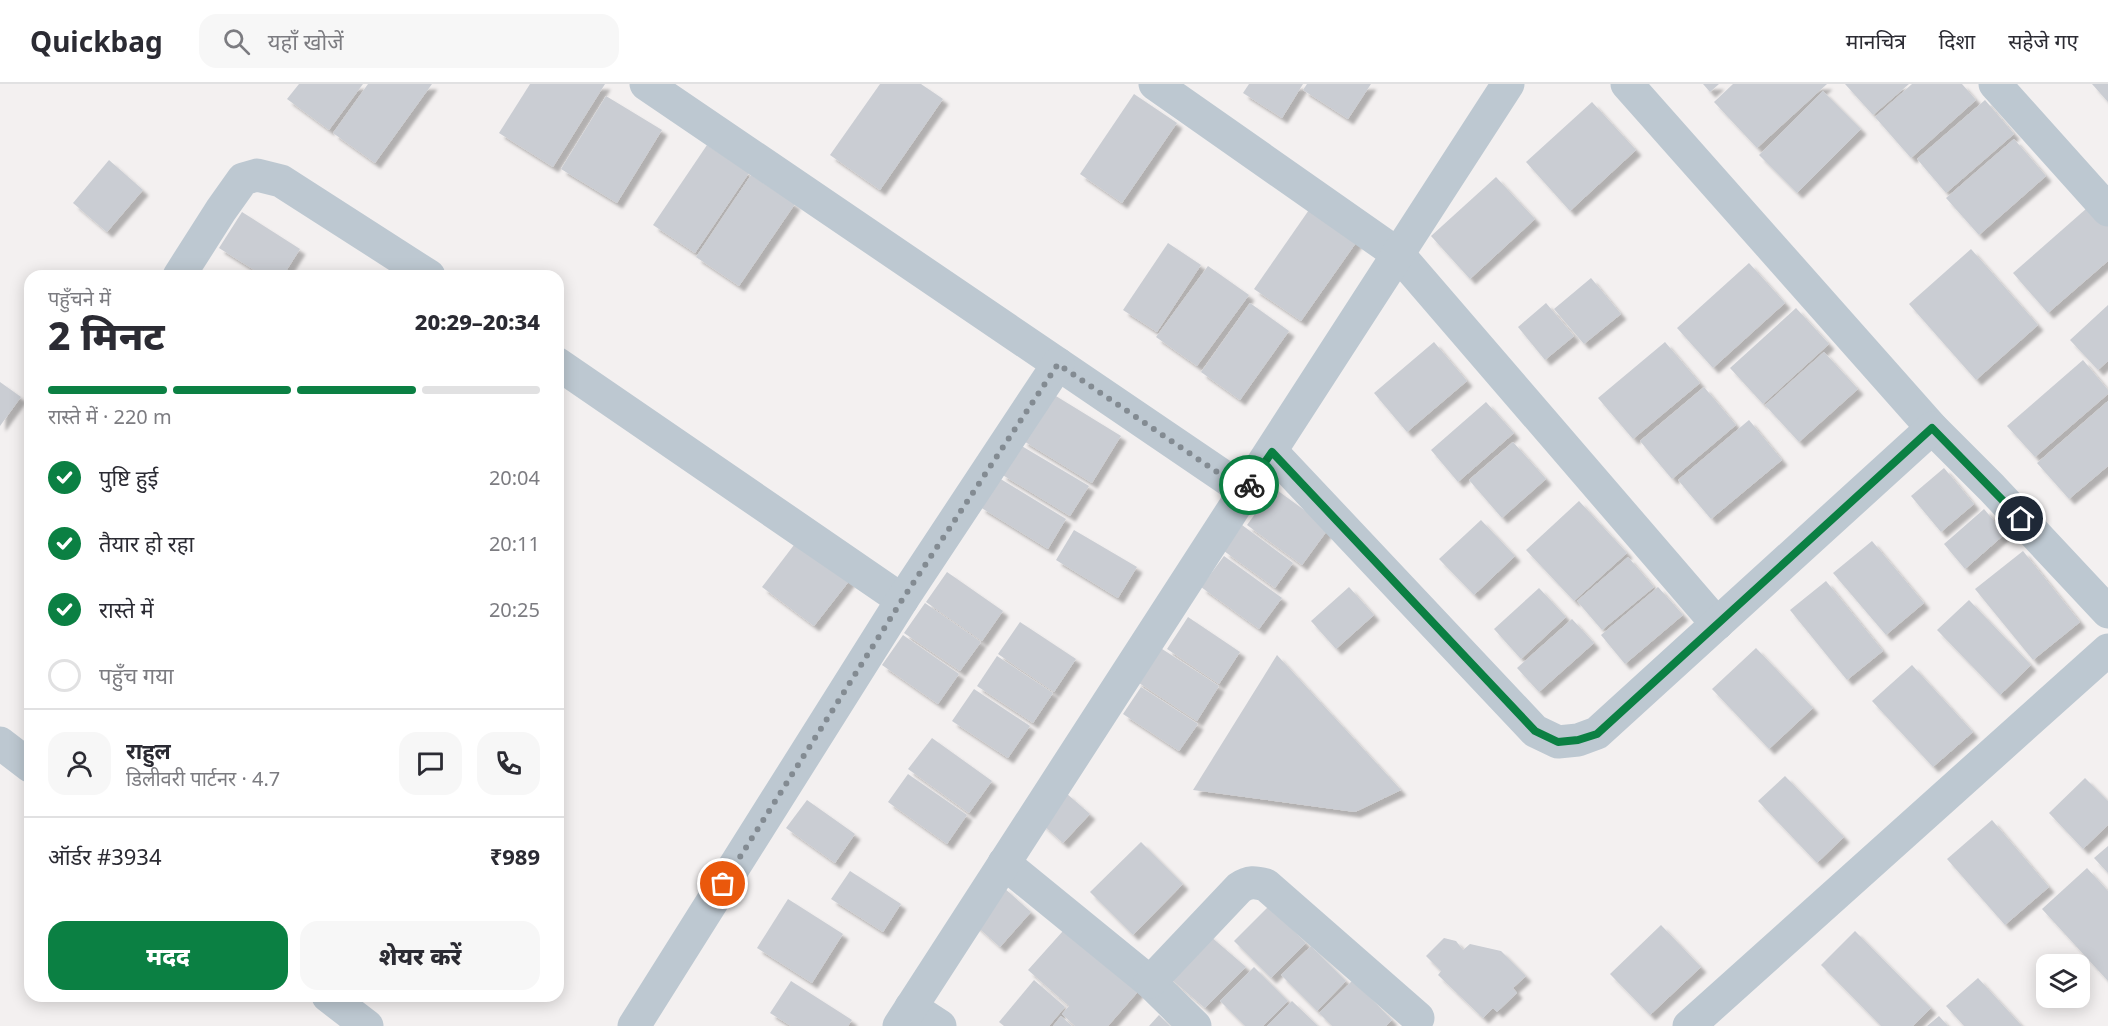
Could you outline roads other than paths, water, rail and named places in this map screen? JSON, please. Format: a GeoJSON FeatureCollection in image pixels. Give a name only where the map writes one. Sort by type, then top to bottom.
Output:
{"type":"FeatureCollection","features":[{"type":"Feature","properties":{"kind":"street"},"geometry":{"type":"LineString","coordinates":[[646,84],[1245,491]]}},
{"type":"Feature","properties":{"kind":"street"},"geometry":{"type":"LineString","coordinates":[[1155,84],[1399,255],[1717,624]]}},
{"type":"Feature","properties":{"kind":"street"},"geometry":{"type":"LineString","coordinates":[[940,1026],[905,1017],[1509,84]]}},
{"type":"Feature","properties":{"kind":"street"},"geometry":{"type":"LineString","coordinates":[[1627,84],[1932,428],[1992,488],[2108,612]]}},
{"type":"Feature","properties":{"kind":"street"},"geometry":{"type":"LineString","coordinates":[[1995,84],[2108,210]]}},
{"type":"Feature","properties":{"kind":"street"},"geometry":{"type":"LineString","coordinates":[[183,270],[243,179],[257,175],[281,182],[420,270]]}},
{"type":"Feature","properties":{"kind":"street"},"geometry":{"type":"LineString","coordinates":[[634,1026],[902,600],[1058,364]]}},
{"type":"Feature","properties":{"kind":"street"},"geometry":{"type":"LineString","coordinates":[[564,368],[902,600]]}},
{"type":"Feature","properties":{"kind":"street"},"geometry":{"type":"LineString","coordinates":[[1272,452],[1535,731],[1558,742],[1578,740],[1597,734],[1932,428]]}},
{"type":"Feature","properties":{"kind":"street"},"geometry":{"type":"LineString","coordinates":[[1689,1026],[2108,650]]}},
{"type":"Feature","properties":{"kind":"street"},"geometry":{"type":"LineString","coordinates":[[0,743],[24,761]]}},
{"type":"Feature","properties":{"kind":"street"},"geometry":{"type":"LineString","coordinates":[[1004,862],[1150,981],[1195,1026]]}},
{"type":"Feature","properties":{"kind":"street"},"geometry":{"type":"LineString","coordinates":[[1150,981],[1239,888],[1246,883],[1255,882],[1266,885],[1418,1018]]}},
{"type":"Feature","properties":{"kind":"street"},"geometry":{"type":"LineString","coordinates":[[336,1002],[367,1026]]}}]}
